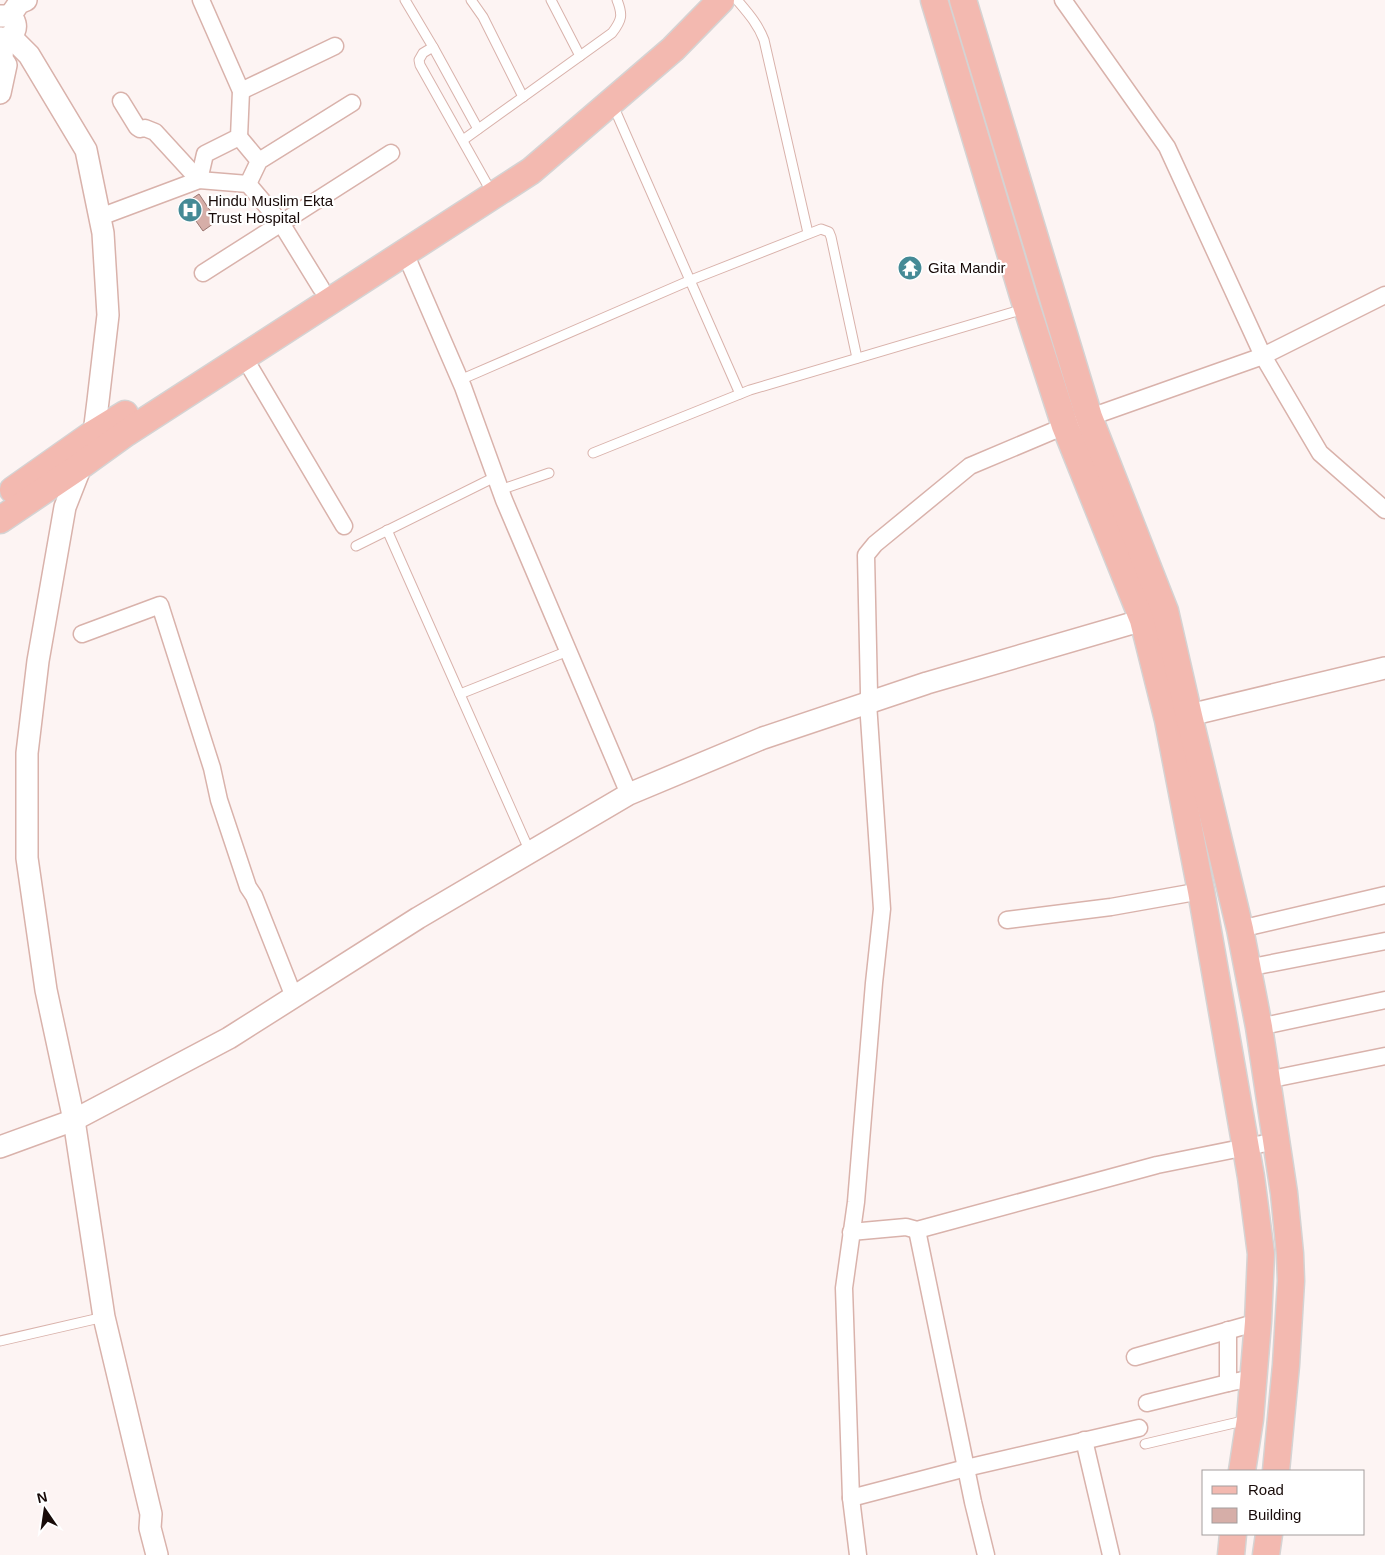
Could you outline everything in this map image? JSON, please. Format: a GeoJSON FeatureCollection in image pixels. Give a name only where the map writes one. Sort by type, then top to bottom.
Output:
{"type":"FeatureCollection","features":[{"type":"Feature","properties":{"kind":"main road"},"geometry":{"type":"LineString","coordinates":[[0,520],[126,433],[405,253],[490,188],[521,158],[662,38],[698,0]]}},
{"type":"Feature","properties":{"kind":"main road"},"geometry":{"type":"LineString","coordinates":[[0,499],[94,434],[321,288],[490,188],[530,171],[673,49],[721,0]]}},
{"type":"Feature","properties":{"kind":"main road"},"geometry":{"type":"LineString","coordinates":[[934,0],[1027,308],[1077,422],[1154,615],[1178,718],[1240,929],[1246,968],[1259,1026],[1284,1193],[1291,1280],[1286,1365],[1276,1470]]}},
{"type":"Feature","properties":{"kind":"main road"},"geometry":{"type":"LineString","coordinates":[[963,0],[1077,422]]}},
{"type":"Feature","properties":{"kind":"main road"},"geometry":{"type":"LineString","coordinates":[[1178,718],[1201,891],[1251,1177],[1261,1254],[1254,1378],[1242,1470]]}},
{"type":"Feature","properties":{"kind":"main road"},"geometry":{"type":"LineString","coordinates":[[1231,1555],[1234,1535]]}},
{"type":"Feature","properties":{"kind":"main road"},"geometry":{"type":"LineString","coordinates":[[1266,1555],[1269,1535]]}},
{"type":"Feature","properties":{"kind":"street"},"geometry":{"type":"LineString","coordinates":[[201,0],[241,91],[239,137],[259,161]]}},
{"type":"Feature","properties":{"kind":"street"},"geometry":{"type":"LineString","coordinates":[[1063,0],[1167,147],[1263,356],[1320,453],[1385,510]]}},
{"type":"Feature","properties":{"kind":"street"},"geometry":{"type":"LineString","coordinates":[[0,93],[6,65],[9,27]]}},
{"type":"Feature","properties":{"kind":"street"},"geometry":{"type":"LineString","coordinates":[[9,27],[29,55],[86,150],[103,233],[108,316],[94,434],[65,507],[38,661],[27,753],[27,858],[46,990],[74,1120],[104,1317],[151,1514],[150,1528],[157,1555]]}},
{"type":"Feature","properties":{"kind":"street"},"geometry":{"type":"LineString","coordinates":[[241,91],[334,46]]}},
{"type":"Feature","properties":{"kind":"street"},"geometry":{"type":"LineString","coordinates":[[121,101],[132,122],[140,129],[145,128],[155,132],[199,180]]}},
{"type":"Feature","properties":{"kind":"street"},"geometry":{"type":"LineString","coordinates":[[248,184],[259,161],[352,103]]}},
{"type":"Feature","properties":{"kind":"street"},"geometry":{"type":"LineString","coordinates":[[199,180],[205,154],[239,137]]}},
{"type":"Feature","properties":{"kind":"street"},"geometry":{"type":"LineString","coordinates":[[203,273],[391,153]]}},
{"type":"Feature","properties":{"kind":"street"},"geometry":{"type":"LineString","coordinates":[[100,217],[199,180],[248,184],[281,223],[321,288]]}},
{"type":"Feature","properties":{"kind":"street"},"geometry":{"type":"LineString","coordinates":[[405,253],[460,380],[498,484],[629,794]]}},
{"type":"Feature","properties":{"kind":"street"},"geometry":{"type":"LineString","coordinates":[[858,1555],[852,1498],[844,1288],[856,1202],[882,908],[868,703],[866,555],[875,544],[970,466],[1077,422],[1263,356],[1385,295]]}},
{"type":"Feature","properties":{"kind":"street"},"geometry":{"type":"LineString","coordinates":[[244,357],[344,526]]}},
{"type":"Feature","properties":{"kind":"street"},"geometry":{"type":"LineString","coordinates":[[82,634],[160,606],[212,768],[219,800],[248,887],[254,896],[294,997]]}},
{"type":"Feature","properties":{"kind":"street"},"geometry":{"type":"LineString","coordinates":[[0,1147],[74,1120],[229,1038],[418,918],[629,794],[764,738],[927,683],[1154,615]]}},
{"type":"Feature","properties":{"kind":"street"},"geometry":{"type":"LineString","coordinates":[[1178,718],[1385,668]]}},
{"type":"Feature","properties":{"kind":"street"},"geometry":{"type":"LineString","coordinates":[[1006,920],[1111,907],[1201,891]]}},
{"type":"Feature","properties":{"kind":"street"},"geometry":{"type":"LineString","coordinates":[[1240,929],[1385,894]]}},
{"type":"Feature","properties":{"kind":"street"},"geometry":{"type":"LineString","coordinates":[[1246,968],[1385,941]]}},
{"type":"Feature","properties":{"kind":"street"},"geometry":{"type":"LineString","coordinates":[[1259,1026],[1385,1000]]}},
{"type":"Feature","properties":{"kind":"street"},"geometry":{"type":"LineString","coordinates":[[1267,1080],[1385,1056]]}},
{"type":"Feature","properties":{"kind":"street"},"geometry":{"type":"LineString","coordinates":[[852,1232],[906,1227],[917,1230],[1157,1165],[1276,1141]]}},
{"type":"Feature","properties":{"kind":"street"},"geometry":{"type":"LineString","coordinates":[[917,1230],[986,1555]]}},
{"type":"Feature","properties":{"kind":"street"},"geometry":{"type":"LineString","coordinates":[[1135,1357],[1258,1322]]}},
{"type":"Feature","properties":{"kind":"street"},"geometry":{"type":"LineString","coordinates":[[1228,1330],[1228,1382]]}},
{"type":"Feature","properties":{"kind":"street"},"geometry":{"type":"LineString","coordinates":[[1147,1403],[1228,1382],[1254,1378]]}},
{"type":"Feature","properties":{"kind":"street"},"geometry":{"type":"LineString","coordinates":[[852,1498],[966,1468],[1139,1428]]}},
{"type":"Feature","properties":{"kind":"street"},"geometry":{"type":"LineString","coordinates":[[1084,1440],[1111,1555]]}},
{"type":"Feature","properties":{"kind":"street"},"geometry":{"type":"LineString","coordinates":[[151,1514],[160,1525],[168,1555]]}},
{"type":"Feature","properties":{"kind":"lane"},"geometry":{"type":"LineString","coordinates":[[471,0],[483,17],[523,97]]}},
{"type":"Feature","properties":{"kind":"lane"},"geometry":{"type":"LineString","coordinates":[[551,0],[580,56]]}},
{"type":"Feature","properties":{"kind":"lane"},"geometry":{"type":"LineString","coordinates":[[463,140],[612,33],[620,20],[621,11],[617,0]]}},
{"type":"Feature","properties":{"kind":"lane"},"geometry":{"type":"LineString","coordinates":[[737,0],[753,18],[764,40],[808,233]]}},
{"type":"Feature","properties":{"kind":"lane"},"geometry":{"type":"LineString","coordinates":[[409,1],[478,129]]}},
{"type":"Feature","properties":{"kind":"lane"},"geometry":{"type":"LineString","coordinates":[[434,47],[423,53],[419,60],[420,65],[490,188]]}},
{"type":"Feature","properties":{"kind":"lane"},"geometry":{"type":"LineString","coordinates":[[612,102],[740,394]]}},
{"type":"Feature","properties":{"kind":"lane"},"geometry":{"type":"LineString","coordinates":[[460,380],[691,280],[822,229],[830,232],[857,358]]}},
{"type":"Feature","properties":{"kind":"lane"},"geometry":{"type":"LineString","coordinates":[[593,453],[740,394],[1027,308]]}},
{"type":"Feature","properties":{"kind":"lane"},"geometry":{"type":"LineString","coordinates":[[356,546],[388,530],[498,484],[549,473]]}},
{"type":"Feature","properties":{"kind":"lane"},"geometry":{"type":"LineString","coordinates":[[388,530],[530,852]]}},
{"type":"Feature","properties":{"kind":"lane"},"geometry":{"type":"LineString","coordinates":[[460,694],[568,651]]}},
{"type":"Feature","properties":{"kind":"lane"},"geometry":{"type":"LineString","coordinates":[[0,1341],[104,1317]]}},
{"type":"Feature","properties":{"kind":"lane"},"geometry":{"type":"LineString","coordinates":[[1145,1444],[1250,1419]]}},
{"type":"Feature","properties":{"kind":"building"},"geometry":{"type":"Polygon","coordinates":[[[199,194],[217,221],[203,231],[184,204],[199,194]]]}},
{"type":"Feature","properties":{"kind":"place","name":"Hindu Muslim Ekta Trust Hospital"},"geometry":{"type":"Point","coordinates":[190,210]}},
{"type":"Feature","properties":{"kind":"place","name":"Gita Mandir"},"geometry":{"type":"Point","coordinates":[910,268]}}]}
